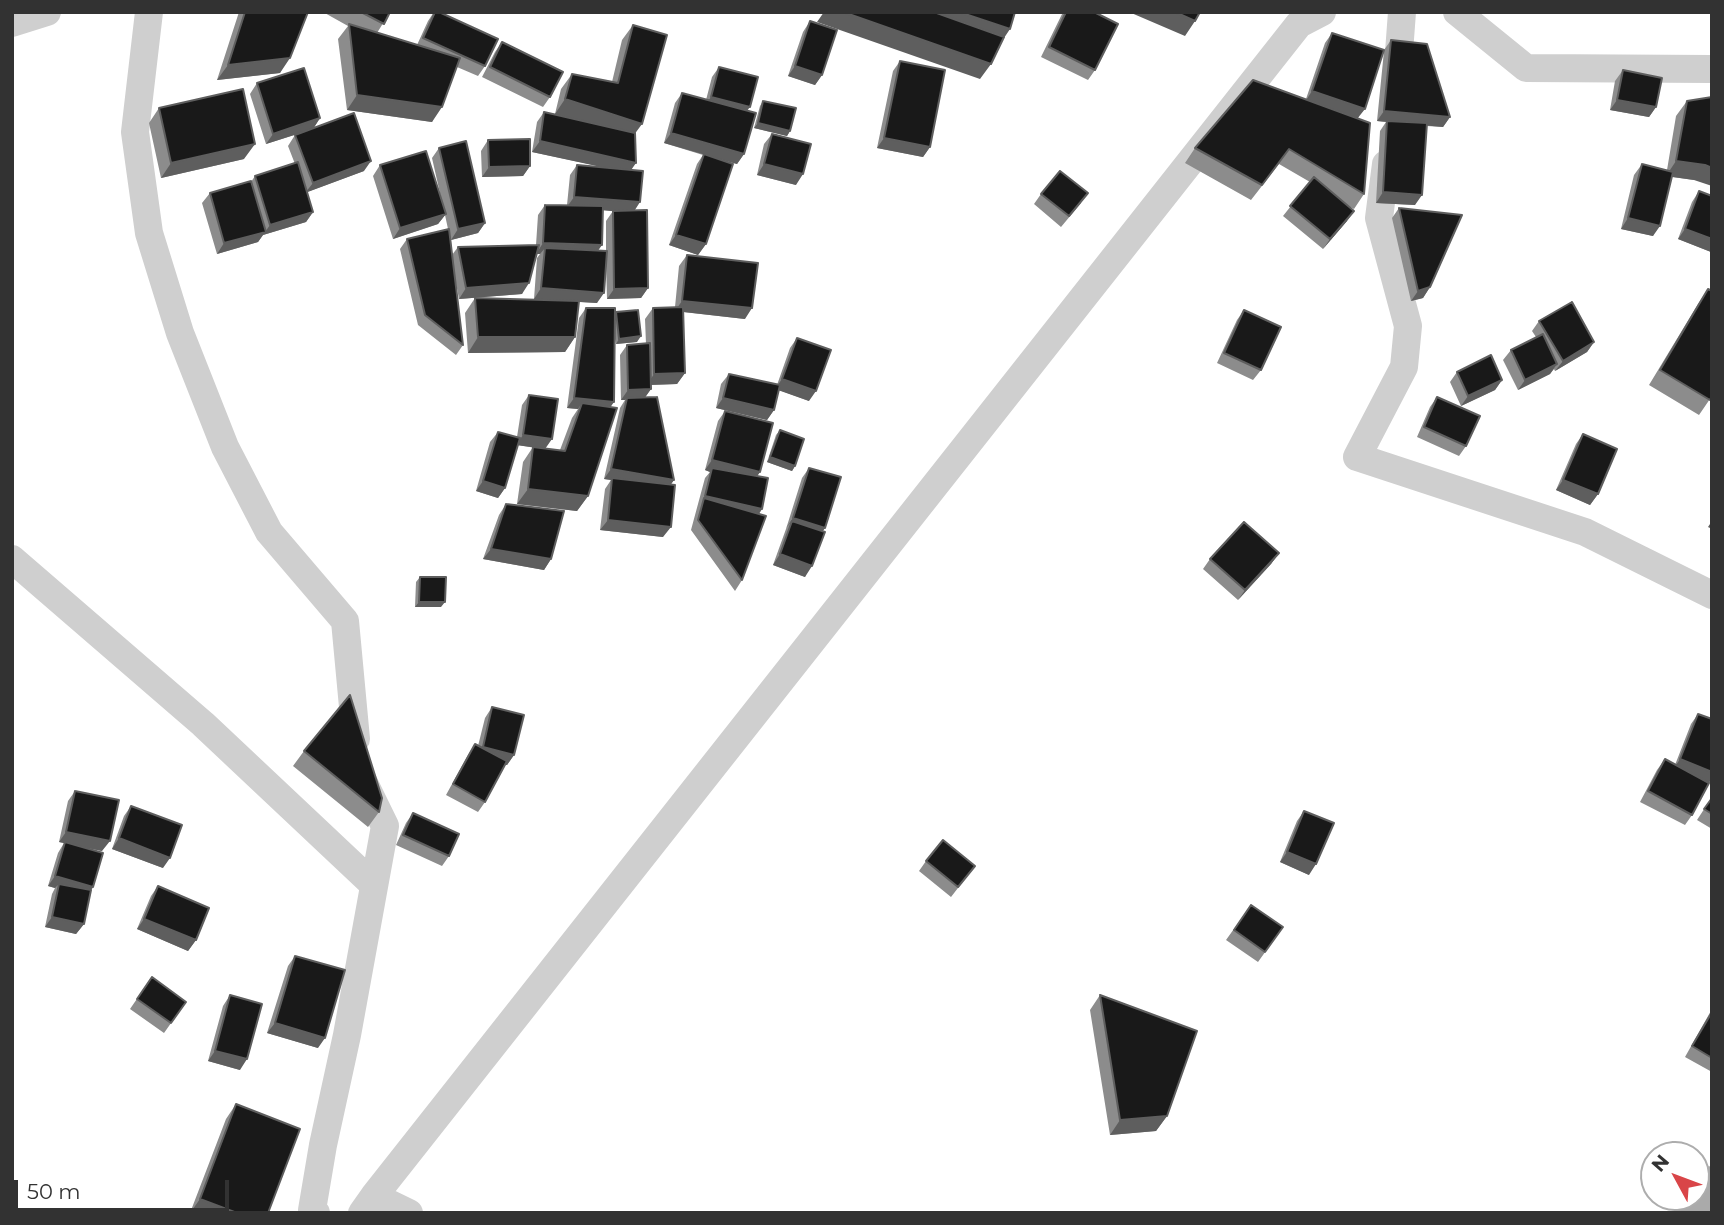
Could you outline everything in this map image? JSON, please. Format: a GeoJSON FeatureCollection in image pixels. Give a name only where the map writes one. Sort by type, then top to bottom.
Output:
{"type":"FeatureCollection","features":[{"type":"Feature","properties":{"kind":"main road"},"geometry":{"type":"LineString","coordinates":[[1695,1213],[1712,1185]]}},
{"type":"Feature","properties":{"kind":"street"},"geometry":{"type":"LineString","coordinates":[[12,23],[47,12]]}},
{"type":"Feature","properties":{"kind":"street"},"geometry":{"type":"LineString","coordinates":[[149,12],[135,132],[149,233],[180,333],[225,447],[269,532],[345,621],[359,771],[385,826],[347,1035],[323,1145],[312,1210],[316,1213]]}},
{"type":"Feature","properties":{"kind":"street"},"geometry":{"type":"LineString","coordinates":[[409,1213],[368,1204],[1299,24],[1322,12]]}},
{"type":"Feature","properties":{"kind":"street"},"geometry":{"type":"LineString","coordinates":[[1394,103],[1402,12]]}},
{"type":"Feature","properties":{"kind":"street"},"geometry":{"type":"LineString","coordinates":[[1457,12],[1526,68],[1712,69]]}},
{"type":"Feature","properties":{"kind":"street"},"geometry":{"type":"LineString","coordinates":[[1389,141],[1379,218],[1408,326],[1404,367],[1357,457],[1585,532],[1712,595]]}},
{"type":"Feature","properties":{"kind":"street"},"geometry":{"type":"LineString","coordinates":[[12,559],[203,724],[374,884]]}},
{"type":"Feature","properties":{"kind":"building"},"geometry":{"type":"Polygon","coordinates":[[[245,12],[308,12],[290,58],[228,65],[245,12]]]}},
{"type":"Feature","properties":{"kind":"building"},"geometry":{"type":"Polygon","coordinates":[[[361,12],[390,12],[384,24],[361,12]]]}},
{"type":"Feature","properties":{"kind":"building"},"geometry":{"type":"Polygon","coordinates":[[[435,12],[498,39],[485,66],[423,38],[435,12]]]}},
{"type":"Feature","properties":{"kind":"building"},"geometry":{"type":"Polygon","coordinates":[[[843,12],[934,12],[1004,37],[991,64],[843,12]]]}},
{"type":"Feature","properties":{"kind":"building"},"geometry":{"type":"Polygon","coordinates":[[[959,12],[1015,12],[1010,29],[959,12]]]}},
{"type":"Feature","properties":{"kind":"building"},"geometry":{"type":"Polygon","coordinates":[[[1066,12],[1094,12],[1118,24],[1095,70],[1049,47],[1066,12]]]}},
{"type":"Feature","properties":{"kind":"building"},"geometry":{"type":"Polygon","coordinates":[[[1175,12],[1200,12],[1195,21],[1175,12]]]}},
{"type":"Feature","properties":{"kind":"building"},"geometry":{"type":"Polygon","coordinates":[[[810,21],[837,30],[822,75],[795,66],[810,21]]]}},
{"type":"Feature","properties":{"kind":"building"},"geometry":{"type":"Polygon","coordinates":[[[349,24],[460,58],[442,107],[357,95],[349,24]]]}},
{"type":"Feature","properties":{"kind":"building"},"geometry":{"type":"Polygon","coordinates":[[[633,25],[667,35],[642,124],[565,99],[572,74],[618,83],[633,25]]]}},
{"type":"Feature","properties":{"kind":"building"},"geometry":{"type":"Polygon","coordinates":[[[1332,33],[1384,50],[1365,109],[1312,91],[1332,33]]]}},
{"type":"Feature","properties":{"kind":"building"},"geometry":{"type":"Polygon","coordinates":[[[1391,40],[1427,44],[1450,117],[1384,111],[1391,40]]]}},
{"type":"Feature","properties":{"kind":"building"},"geometry":{"type":"Polygon","coordinates":[[[502,42],[563,72],[550,97],[490,67],[502,42]]]}},
{"type":"Feature","properties":{"kind":"building"},"geometry":{"type":"Polygon","coordinates":[[[900,61],[945,70],[930,147],[884,138],[900,61]]]}},
{"type":"Feature","properties":{"kind":"building"},"geometry":{"type":"Polygon","coordinates":[[[719,67],[758,77],[750,107],[711,97],[719,67]]]}},
{"type":"Feature","properties":{"kind":"building"},"geometry":{"type":"Polygon","coordinates":[[[304,68],[320,118],[273,134],[257,83],[304,68]]]}},
{"type":"Feature","properties":{"kind":"building"},"geometry":{"type":"Polygon","coordinates":[[[1623,70],[1662,78],[1656,107],[1617,100],[1623,70]]]}},
{"type":"Feature","properties":{"kind":"building"},"geometry":{"type":"Polygon","coordinates":[[[1253,80],[1370,123],[1364,194],[1289,149],[1262,185],[1195,148],[1253,80]]]}},
{"type":"Feature","properties":{"kind":"building"},"geometry":{"type":"Polygon","coordinates":[[[243,89],[255,144],[171,163],[159,108],[243,89]]]}},
{"type":"Feature","properties":{"kind":"building"},"geometry":{"type":"Polygon","coordinates":[[[682,93],[756,113],[744,154],[671,133],[682,93]]]}},
{"type":"Feature","properties":{"kind":"building"},"geometry":{"type":"Polygon","coordinates":[[[1712,97],[1712,168],[1676,161],[1687,101],[1712,97]]]}},
{"type":"Feature","properties":{"kind":"building"},"geometry":{"type":"Polygon","coordinates":[[[763,101],[796,108],[790,131],[758,123],[763,101]]]}},
{"type":"Feature","properties":{"kind":"building"},"geometry":{"type":"Polygon","coordinates":[[[544,112],[635,133],[636,163],[540,141],[544,112]]]}},
{"type":"Feature","properties":{"kind":"building"},"geometry":{"type":"Polygon","coordinates":[[[354,113],[371,161],[313,183],[295,135],[354,113]]]}},
{"type":"Feature","properties":{"kind":"building"},"geometry":{"type":"Polygon","coordinates":[[[1387,121],[1427,123],[1422,195],[1383,192],[1387,121]]]}},
{"type":"Feature","properties":{"kind":"building"},"geometry":{"type":"Polygon","coordinates":[[[772,134],[811,144],[803,174],[764,164],[772,134]]]}},
{"type":"Feature","properties":{"kind":"building"},"geometry":{"type":"Polygon","coordinates":[[[530,139],[530,166],[489,167],[488,140],[530,139]]]}},
{"type":"Feature","properties":{"kind":"building"},"geometry":{"type":"Polygon","coordinates":[[[466,141],[485,223],[458,229],[439,148],[466,141]]]}},
{"type":"Feature","properties":{"kind":"building"},"geometry":{"type":"Polygon","coordinates":[[[426,151],[446,214],[400,228],[380,165],[426,151]]]}},
{"type":"Feature","properties":{"kind":"building"},"geometry":{"type":"Polygon","coordinates":[[[704,154],[733,164],[706,244],[676,235],[704,154]]]}},
{"type":"Feature","properties":{"kind":"building"},"geometry":{"type":"Polygon","coordinates":[[[298,162],[313,212],[270,225],[255,176],[298,162]]]}},
{"type":"Feature","properties":{"kind":"building"},"geometry":{"type":"Polygon","coordinates":[[[1642,164],[1673,172],[1660,226],[1628,218],[1642,164]]]}},
{"type":"Feature","properties":{"kind":"building"},"geometry":{"type":"Polygon","coordinates":[[[577,165],[643,171],[640,202],[574,197],[577,165]]]}},
{"type":"Feature","properties":{"kind":"building"},"geometry":{"type":"Polygon","coordinates":[[[1060,171],[1088,193],[1069,216],[1041,194],[1060,171]]]}},
{"type":"Feature","properties":{"kind":"building"},"geometry":{"type":"Polygon","coordinates":[[[1314,177],[1354,211],[1330,239],[1290,206],[1314,177]]]}},
{"type":"Feature","properties":{"kind":"building"},"geometry":{"type":"Polygon","coordinates":[[[251,181],[266,232],[224,243],[210,193],[251,181]]]}},
{"type":"Feature","properties":{"kind":"building"},"geometry":{"type":"Polygon","coordinates":[[[1699,191],[1712,196],[1712,239],[1685,229],[1699,191]]]}},
{"type":"Feature","properties":{"kind":"building"},"geometry":{"type":"Polygon","coordinates":[[[545,205],[603,206],[602,245],[543,243],[545,205]]]}},
{"type":"Feature","properties":{"kind":"building"},"geometry":{"type":"Polygon","coordinates":[[[1399,208],[1462,215],[1430,287],[1418,291],[1399,208]]]}},
{"type":"Feature","properties":{"kind":"building"},"geometry":{"type":"Polygon","coordinates":[[[647,210],[648,288],[614,289],[613,211],[647,210]]]}},
{"type":"Feature","properties":{"kind":"building"},"geometry":{"type":"Polygon","coordinates":[[[449,229],[463,345],[425,315],[407,239],[449,229]]]}},
{"type":"Feature","properties":{"kind":"building"},"geometry":{"type":"Polygon","coordinates":[[[539,245],[529,283],[466,288],[458,247],[539,245]]]}},
{"type":"Feature","properties":{"kind":"building"},"geometry":{"type":"Polygon","coordinates":[[[545,248],[607,251],[604,293],[541,288],[545,248]]]}},
{"type":"Feature","properties":{"kind":"building"},"geometry":{"type":"Polygon","coordinates":[[[687,255],[758,263],[752,308],[682,301],[687,255]]]}},
{"type":"Feature","properties":{"kind":"building"},"geometry":{"type":"Polygon","coordinates":[[[1708,289],[1712,291],[1710,400],[1660,370],[1708,289]]]}},
{"type":"Feature","properties":{"kind":"building"},"geometry":{"type":"Polygon","coordinates":[[[475,298],[579,301],[575,337],[478,337],[475,298]]]}},
{"type":"Feature","properties":{"kind":"building"},"geometry":{"type":"Polygon","coordinates":[[[1572,302],[1594,342],[1563,361],[1539,321],[1572,302]]]}},
{"type":"Feature","properties":{"kind":"building"},"geometry":{"type":"Polygon","coordinates":[[[683,307],[685,373],[654,374],[653,308],[683,307]]]}},
{"type":"Feature","properties":{"kind":"building"},"geometry":{"type":"Polygon","coordinates":[[[586,308],[615,308],[614,402],[574,398],[586,308]]]}},
{"type":"Feature","properties":{"kind":"building"},"geometry":{"type":"Polygon","coordinates":[[[638,310],[641,336],[619,339],[616,312],[638,310]]]}},
{"type":"Feature","properties":{"kind":"building"},"geometry":{"type":"Polygon","coordinates":[[[1244,310],[1281,327],[1261,370],[1224,353],[1244,310]]]}},
{"type":"Feature","properties":{"kind":"building"},"geometry":{"type":"Polygon","coordinates":[[[1543,334],[1557,364],[1525,380],[1511,350],[1543,334]]]}},
{"type":"Feature","properties":{"kind":"building"},"geometry":{"type":"Polygon","coordinates":[[[797,338],[831,350],[816,391],[782,379],[797,338]]]}},
{"type":"Feature","properties":{"kind":"building"},"geometry":{"type":"Polygon","coordinates":[[[650,343],[651,389],[628,390],[627,345],[650,343]]]}},
{"type":"Feature","properties":{"kind":"building"},"geometry":{"type":"Polygon","coordinates":[[[1491,355],[1502,380],[1468,396],[1457,372],[1491,355]]]}},
{"type":"Feature","properties":{"kind":"building"},"geometry":{"type":"Polygon","coordinates":[[[729,374],[780,385],[774,410],[723,398],[729,374]]]}},
{"type":"Feature","properties":{"kind":"building"},"geometry":{"type":"Polygon","coordinates":[[[529,395],[558,399],[552,439],[523,435],[529,395]]]}},
{"type":"Feature","properties":{"kind":"building"},"geometry":{"type":"Polygon","coordinates":[[[657,397],[674,480],[611,469],[627,398],[657,397]]]}},
{"type":"Feature","properties":{"kind":"building"},"geometry":{"type":"Polygon","coordinates":[[[1437,397],[1480,416],[1466,446],[1424,427],[1437,397]]]}},
{"type":"Feature","properties":{"kind":"building"},"geometry":{"type":"Polygon","coordinates":[[[582,403],[617,408],[588,496],[528,489],[533,447],[565,451],[582,403]]]}},
{"type":"Feature","properties":{"kind":"building"},"geometry":{"type":"Polygon","coordinates":[[[725,411],[773,423],[760,472],[712,460],[725,411]]]}},
{"type":"Feature","properties":{"kind":"building"},"geometry":{"type":"Polygon","coordinates":[[[780,430],[804,439],[795,466],[770,457],[780,430]]]}},
{"type":"Feature","properties":{"kind":"building"},"geometry":{"type":"Polygon","coordinates":[[[498,432],[520,438],[505,488],[483,481],[498,432]]]}},
{"type":"Feature","properties":{"kind":"building"},"geometry":{"type":"Polygon","coordinates":[[[1583,434],[1617,449],[1598,494],[1563,480],[1583,434]]]}},
{"type":"Feature","properties":{"kind":"building"},"geometry":{"type":"Polygon","coordinates":[[[712,468],[768,478],[762,509],[705,496],[712,468]]]}},
{"type":"Feature","properties":{"kind":"building"},"geometry":{"type":"Polygon","coordinates":[[[809,468],[841,477],[825,528],[793,518],[809,468]]]}},
{"type":"Feature","properties":{"kind":"building"},"geometry":{"type":"Polygon","coordinates":[[[612,478],[675,485],[671,527],[608,520],[612,478]]]}},
{"type":"Feature","properties":{"kind":"building"},"geometry":{"type":"Polygon","coordinates":[[[704,498],[766,516],[742,580],[698,520],[704,498]]]}},
{"type":"Feature","properties":{"kind":"building"},"geometry":{"type":"Polygon","coordinates":[[[506,504],[564,511],[551,559],[491,549],[506,504]]]}},
{"type":"Feature","properties":{"kind":"building"},"geometry":{"type":"Polygon","coordinates":[[[792,521],[825,532],[812,566],[780,554],[792,521]]]}},
{"type":"Feature","properties":{"kind":"building"},"geometry":{"type":"Polygon","coordinates":[[[1244,522],[1279,553],[1245,590],[1210,559],[1244,522]]]}},
{"type":"Feature","properties":{"kind":"building"},"geometry":{"type":"Polygon","coordinates":[[[420,577],[446,577],[445,602],[419,602],[420,577]]]}},
{"type":"Feature","properties":{"kind":"building"},"geometry":{"type":"Polygon","coordinates":[[[350,695],[382,798],[379,812],[304,751],[350,695]]]}},
{"type":"Feature","properties":{"kind":"building"},"geometry":{"type":"Polygon","coordinates":[[[492,707],[524,715],[514,755],[483,747],[492,707]]]}},
{"type":"Feature","properties":{"kind":"building"},"geometry":{"type":"Polygon","coordinates":[[[1698,714],[1712,719],[1712,772],[1680,759],[1698,714]]]}},
{"type":"Feature","properties":{"kind":"building"},"geometry":{"type":"Polygon","coordinates":[[[475,744],[507,761],[485,802],[453,784],[475,744]]]}},
{"type":"Feature","properties":{"kind":"building"},"geometry":{"type":"Polygon","coordinates":[[[1665,759],[1709,783],[1692,815],[1648,791],[1665,759]]]}},
{"type":"Feature","properties":{"kind":"building"},"geometry":{"type":"Polygon","coordinates":[[[75,791],[119,800],[110,841],[66,832],[75,791]]]}},
{"type":"Feature","properties":{"kind":"building"},"geometry":{"type":"Polygon","coordinates":[[[1712,798],[1712,814],[1704,809],[1712,798]]]}},
{"type":"Feature","properties":{"kind":"building"},"geometry":{"type":"Polygon","coordinates":[[[131,806],[182,825],[170,858],[119,838],[131,806]]]}},
{"type":"Feature","properties":{"kind":"building"},"geometry":{"type":"Polygon","coordinates":[[[1304,811],[1334,823],[1316,864],[1287,852],[1304,811]]]}},
{"type":"Feature","properties":{"kind":"building"},"geometry":{"type":"Polygon","coordinates":[[[413,813],[459,834],[449,856],[403,835],[413,813]]]}},
{"type":"Feature","properties":{"kind":"building"},"geometry":{"type":"Polygon","coordinates":[[[943,840],[975,866],[958,887],[926,861],[943,840]]]}},
{"type":"Feature","properties":{"kind":"building"},"geometry":{"type":"Polygon","coordinates":[[[65,842],[103,853],[93,887],[55,876],[65,842]]]}},
{"type":"Feature","properties":{"kind":"building"},"geometry":{"type":"Polygon","coordinates":[[[59,884],[91,890],[84,924],[52,917],[59,884]]]}},
{"type":"Feature","properties":{"kind":"building"},"geometry":{"type":"Polygon","coordinates":[[[158,886],[209,908],[196,940],[144,919],[158,886]]]}},
{"type":"Feature","properties":{"kind":"building"},"geometry":{"type":"Polygon","coordinates":[[[1251,905],[1283,927],[1265,952],[1234,930],[1251,905]]]}},
{"type":"Feature","properties":{"kind":"building"},"geometry":{"type":"Polygon","coordinates":[[[295,956],[345,970],[325,1038],[275,1023],[295,956]]]}},
{"type":"Feature","properties":{"kind":"building"},"geometry":{"type":"Polygon","coordinates":[[[152,977],[186,1002],[171,1023],[137,999],[152,977]]]}},
{"type":"Feature","properties":{"kind":"building"},"geometry":{"type":"Polygon","coordinates":[[[230,995],[262,1004],[247,1059],[215,1051],[230,995]]]}},
{"type":"Feature","properties":{"kind":"building"},"geometry":{"type":"Polygon","coordinates":[[[1100,995],[1197,1031],[1167,1116],[1120,1120],[1100,995]]]}},
{"type":"Feature","properties":{"kind":"building"},"geometry":{"type":"Polygon","coordinates":[[[1712,1012],[1712,1058],[1692,1046],[1712,1012]]]}},
{"type":"Feature","properties":{"kind":"building"},"geometry":{"type":"Polygon","coordinates":[[[236,1104],[300,1129],[268,1213],[237,1213],[200,1199],[236,1104]]]}}]}
